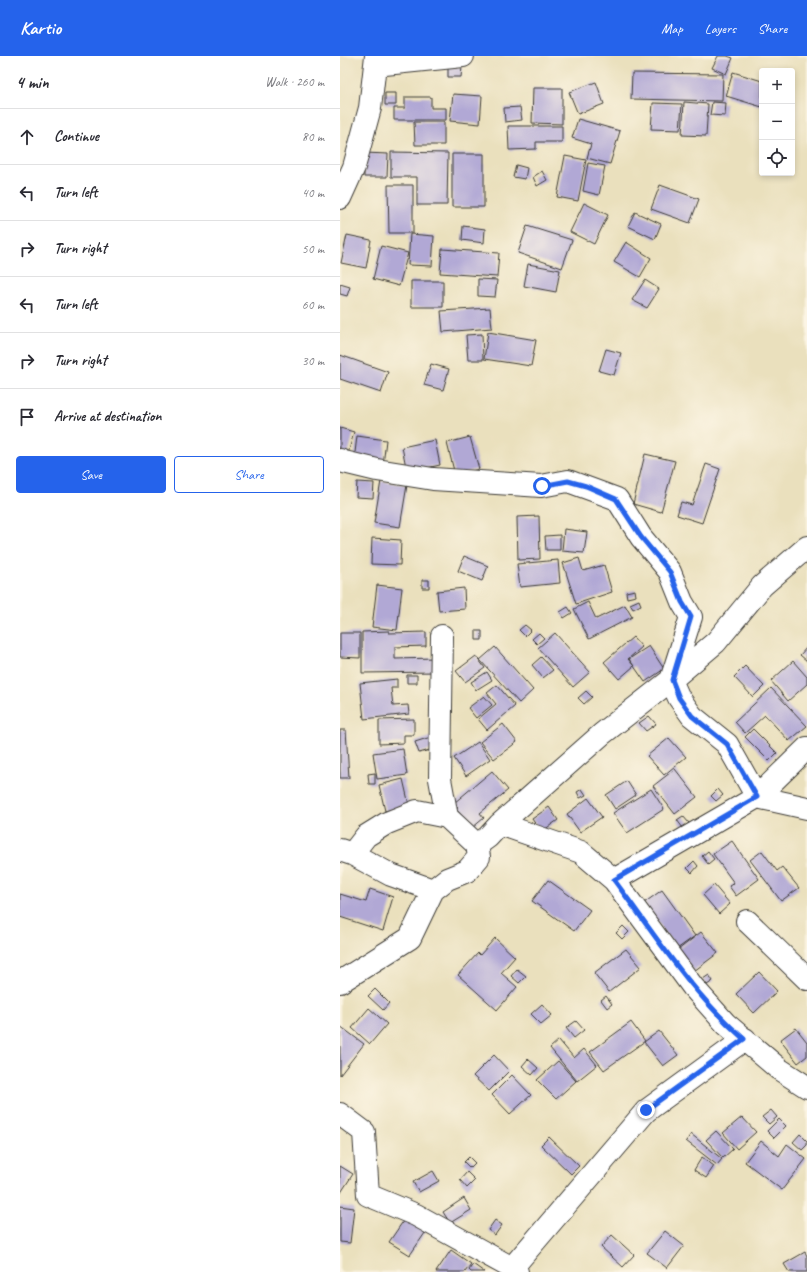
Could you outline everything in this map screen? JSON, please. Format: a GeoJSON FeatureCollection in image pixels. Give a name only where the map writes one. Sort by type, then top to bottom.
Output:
{"type":"FeatureCollection","features":[{"type":"Feature","properties":{"kind":"street"},"geometry":{"type":"LineString","coordinates":[[340,198],[354,167],[370,108],[375,61],[463,56]]}},
{"type":"Feature","properties":{"kind":"street"},"geometry":{"type":"LineString","coordinates":[[340,460],[377,470],[433,479],[542,486],[568,481],[586,486],[616,499],[641,537],[670,572],[682,602],[691,617],[672,680],[679,698],[692,716],[727,744],[757,797],[807,808]]}},
{"type":"Feature","properties":{"kind":"street"},"geometry":{"type":"LineString","coordinates":[[477,845],[488,837],[500,824],[602,734],[672,680],[716,642],[762,586],[807,547]]}},
{"type":"Feature","properties":{"kind":"street"},"geometry":{"type":"LineString","coordinates":[[442,636],[440,779],[447,816]]}},
{"type":"Feature","properties":{"kind":"street"},"geometry":{"type":"LineString","coordinates":[[614,880],[757,797],[807,748]]}},
{"type":"Feature","properties":{"kind":"street"},"geometry":{"type":"LineString","coordinates":[[340,982],[410,938],[433,890],[447,879],[467,871],[479,857],[477,845],[447,816],[417,810],[386,823],[366,836],[346,852],[391,875],[433,890]]}},
{"type":"Feature","properties":{"kind":"street"},"geometry":{"type":"LineString","coordinates":[[500,824],[581,852],[614,880],[693,987],[726,1024],[779,1069],[807,1087]]}},
{"type":"Feature","properties":{"kind":"street"},"geometry":{"type":"LineString","coordinates":[[746,921],[807,979]]}},
{"type":"Feature","properties":{"kind":"street"},"geometry":{"type":"LineString","coordinates":[[340,1114],[364,1132],[368,1196],[416,1215],[514,1270],[646,1110],[744,1039]]}},
{"type":"Feature","properties":{"kind":"building"},"geometry":{"type":"Polygon","coordinates":[[[718,56],[733,58],[726,74],[712,68],[718,56]]]}},
{"type":"Feature","properties":{"kind":"building"},"geometry":{"type":"Polygon","coordinates":[[[448,67],[462,67],[461,77],[448,77],[448,67]]]}},
{"type":"Feature","properties":{"kind":"building"},"geometry":{"type":"Polygon","coordinates":[[[733,72],[759,80],[759,106],[726,96],[733,72]]]}},
{"type":"Feature","properties":{"kind":"building"},"geometry":{"type":"Polygon","coordinates":[[[632,73],[723,74],[722,101],[631,99],[632,73]]]}},
{"type":"Feature","properties":{"kind":"building"},"geometry":{"type":"Polygon","coordinates":[[[596,82],[604,104],[578,114],[569,92],[596,82]]]}},
{"type":"Feature","properties":{"kind":"building"},"geometry":{"type":"Polygon","coordinates":[[[533,88],[562,88],[562,124],[532,123],[533,88]]]}},
{"type":"Feature","properties":{"kind":"building"},"geometry":{"type":"Polygon","coordinates":[[[385,93],[396,93],[396,105],[385,105],[385,93]]]}},
{"type":"Feature","properties":{"kind":"building"},"geometry":{"type":"Polygon","coordinates":[[[453,94],[482,96],[480,124],[450,121],[453,94]]]}},
{"type":"Feature","properties":{"kind":"building"},"geometry":{"type":"Polygon","coordinates":[[[405,97],[431,97],[431,108],[446,108],[446,120],[394,120],[394,108],[405,108],[405,97]]]}},
{"type":"Feature","properties":{"kind":"building"},"geometry":{"type":"Polygon","coordinates":[[[684,102],[708,104],[706,136],[682,135],[684,102]]]}},
{"type":"Feature","properties":{"kind":"building"},"geometry":{"type":"Polygon","coordinates":[[[712,102],[726,103],[725,116],[710,115],[712,102]]]}},
{"type":"Feature","properties":{"kind":"building"},"geometry":{"type":"Polygon","coordinates":[[[653,103],[682,104],[680,130],[651,129],[653,103]]]}},
{"type":"Feature","properties":{"kind":"building"},"geometry":{"type":"Polygon","coordinates":[[[520,107],[522,120],[505,122],[504,108],[520,107]]]}},
{"type":"Feature","properties":{"kind":"building"},"geometry":{"type":"Polygon","coordinates":[[[578,119],[620,131],[610,164],[587,158],[591,144],[572,138],[578,119]]]}},
{"type":"Feature","properties":{"kind":"building"},"geometry":{"type":"Polygon","coordinates":[[[414,122],[444,122],[444,145],[415,145],[414,122]]]}},
{"type":"Feature","properties":{"kind":"building"},"geometry":{"type":"Polygon","coordinates":[[[508,126],[562,126],[562,142],[536,142],[536,149],[509,150],[508,126]]]}},
{"type":"Feature","properties":{"kind":"building"},"geometry":{"type":"Polygon","coordinates":[[[391,152],[448,153],[447,205],[417,205],[417,177],[391,177],[391,152]]]}},
{"type":"Feature","properties":{"kind":"building"},"geometry":{"type":"Polygon","coordinates":[[[364,153],[388,154],[387,177],[364,177],[364,153]]]}},
{"type":"Feature","properties":{"kind":"building"},"geometry":{"type":"Polygon","coordinates":[[[452,154],[484,154],[484,207],[452,207],[452,154]]]}},
{"type":"Feature","properties":{"kind":"building"},"geometry":{"type":"Polygon","coordinates":[[[565,156],[586,160],[578,201],[557,197],[565,156]]]}},
{"type":"Feature","properties":{"kind":"building"},"geometry":{"type":"Polygon","coordinates":[[[588,163],[605,166],[599,195],[583,191],[588,163]]]}},
{"type":"Feature","properties":{"kind":"building"},"geometry":{"type":"Polygon","coordinates":[[[516,165],[527,168],[525,179],[513,177],[516,165]]]}},
{"type":"Feature","properties":{"kind":"building"},"geometry":{"type":"Polygon","coordinates":[[[542,171],[547,180],[537,186],[533,177],[542,171]]]}},
{"type":"Feature","properties":{"kind":"building"},"geometry":{"type":"Polygon","coordinates":[[[388,185],[413,185],[413,233],[389,233],[388,185]]]}},
{"type":"Feature","properties":{"kind":"building"},"geometry":{"type":"Polygon","coordinates":[[[660,185],[699,199],[690,223],[651,209],[660,185]]]}},
{"type":"Feature","properties":{"kind":"building"},"geometry":{"type":"Polygon","coordinates":[[[584,203],[608,215],[594,244],[570,232],[584,203]]]}},
{"type":"Feature","properties":{"kind":"building"},"geometry":{"type":"Polygon","coordinates":[[[635,212],[661,224],[655,239],[628,226],[635,212]]]}},
{"type":"Feature","properties":{"kind":"building"},"geometry":{"type":"Polygon","coordinates":[[[463,226],[485,229],[484,243],[462,240],[463,226]]]}},
{"type":"Feature","properties":{"kind":"building"},"geometry":{"type":"Polygon","coordinates":[[[527,226],[572,240],[562,268],[518,253],[527,226]]]}},
{"type":"Feature","properties":{"kind":"building"},"geometry":{"type":"Polygon","coordinates":[[[410,234],[434,236],[432,266],[408,265],[410,234]]]}},
{"type":"Feature","properties":{"kind":"building"},"geometry":{"type":"Polygon","coordinates":[[[347,235],[371,240],[366,268],[341,263],[347,235]]]}},
{"type":"Feature","properties":{"kind":"building"},"geometry":{"type":"Polygon","coordinates":[[[626,242],[651,258],[640,277],[614,262],[626,242]]]}},
{"type":"Feature","properties":{"kind":"building"},"geometry":{"type":"Polygon","coordinates":[[[381,246],[408,253],[399,286],[373,279],[381,246]]]}},
{"type":"Feature","properties":{"kind":"building"},"geometry":{"type":"Polygon","coordinates":[[[442,249],[499,253],[497,277],[440,273],[442,249]]]}},
{"type":"Feature","properties":{"kind":"building"},"geometry":{"type":"Polygon","coordinates":[[[528,264],[560,270],[556,292],[524,286],[528,264]]]}},
{"type":"Feature","properties":{"kind":"building"},"geometry":{"type":"Polygon","coordinates":[[[478,279],[497,280],[495,297],[478,296],[478,279]]]}},
{"type":"Feature","properties":{"kind":"building"},"geometry":{"type":"Polygon","coordinates":[[[645,280],[659,289],[647,308],[632,300],[645,280]]]}},
{"type":"Feature","properties":{"kind":"building"},"geometry":{"type":"Polygon","coordinates":[[[411,281],[443,281],[443,307],[411,307],[411,281]]]}},
{"type":"Feature","properties":{"kind":"building"},"geometry":{"type":"Polygon","coordinates":[[[340,284],[350,287],[347,296],[340,294],[340,284]]]}},
{"type":"Feature","properties":{"kind":"building"},"geometry":{"type":"Polygon","coordinates":[[[490,308],[492,328],[443,332],[441,311],[490,308]]]}},
{"type":"Feature","properties":{"kind":"building"},"geometry":{"type":"Polygon","coordinates":[[[488,332],[536,340],[531,366],[484,359],[488,332]]]}},
{"type":"Feature","properties":{"kind":"building"},"geometry":{"type":"Polygon","coordinates":[[[482,334],[483,360],[468,360],[466,335],[482,334]]]}},
{"type":"Feature","properties":{"kind":"building"},"geometry":{"type":"Polygon","coordinates":[[[606,349],[621,353],[614,375],[599,371],[606,349]]]}},
{"type":"Feature","properties":{"kind":"building"},"geometry":{"type":"Polygon","coordinates":[[[340,355],[388,372],[381,393],[340,379],[340,355]]]}},
{"type":"Feature","properties":{"kind":"building"},"geometry":{"type":"Polygon","coordinates":[[[431,364],[449,369],[443,390],[424,385],[431,364]]]}},
{"type":"Feature","properties":{"kind":"building"},"geometry":{"type":"Polygon","coordinates":[[[340,428],[354,432],[348,454],[340,452],[340,428]]]}},
{"type":"Feature","properties":{"kind":"building"},"geometry":{"type":"Polygon","coordinates":[[[357,436],[386,440],[383,465],[354,461],[357,436]]]}},
{"type":"Feature","properties":{"kind":"building"},"geometry":{"type":"Polygon","coordinates":[[[470,437],[479,469],[455,475],[447,443],[470,437]]]}},
{"type":"Feature","properties":{"kind":"building"},"geometry":{"type":"Polygon","coordinates":[[[435,440],[440,465],[407,472],[402,447],[435,440]]]}},
{"type":"Feature","properties":{"kind":"building"},"geometry":{"type":"Polygon","coordinates":[[[645,454],[675,461],[661,512],[633,504],[645,454]]]}},
{"type":"Feature","properties":{"kind":"building"},"geometry":{"type":"Polygon","coordinates":[[[706,464],[720,469],[702,523],[677,515],[681,502],[692,505],[706,464]]]}},
{"type":"Feature","properties":{"kind":"building"},"geometry":{"type":"Polygon","coordinates":[[[381,481],[407,485],[400,527],[374,523],[381,481]]]}},
{"type":"Feature","properties":{"kind":"building"},"geometry":{"type":"Polygon","coordinates":[[[357,482],[374,483],[373,498],[356,497],[357,482]]]}},
{"type":"Feature","properties":{"kind":"building"},"geometry":{"type":"Polygon","coordinates":[[[539,516],[540,559],[518,560],[517,517],[539,516]]]}},
{"type":"Feature","properties":{"kind":"building"},"geometry":{"type":"Polygon","coordinates":[[[564,529],[587,532],[584,553],[562,551],[564,529]]]}},
{"type":"Feature","properties":{"kind":"building"},"geometry":{"type":"Polygon","coordinates":[[[560,535],[560,550],[546,550],[545,536],[560,535]]]}},
{"type":"Feature","properties":{"kind":"building"},"geometry":{"type":"Polygon","coordinates":[[[372,538],[401,540],[400,565],[371,564],[372,538]]]}},
{"type":"Feature","properties":{"kind":"building"},"geometry":{"type":"Polygon","coordinates":[[[464,556],[488,566],[482,581],[458,571],[464,556]]]}},
{"type":"Feature","properties":{"kind":"building"},"geometry":{"type":"Polygon","coordinates":[[[579,558],[583,571],[604,565],[612,592],[576,604],[563,563],[579,558]]]}},
{"type":"Feature","properties":{"kind":"building"},"geometry":{"type":"Polygon","coordinates":[[[558,560],[560,583],[520,587],[517,564],[558,560]]]}},
{"type":"Feature","properties":{"kind":"building"},"geometry":{"type":"Polygon","coordinates":[[[422,580],[429,580],[429,588],[422,588],[422,580]]]}},
{"type":"Feature","properties":{"kind":"building"},"geometry":{"type":"Polygon","coordinates":[[[377,585],[402,588],[397,630],[372,627],[377,585]]]}},
{"type":"Feature","properties":{"kind":"building"},"geometry":{"type":"Polygon","coordinates":[[[464,588],[465,609],[439,611],[437,591],[464,588]]]}},
{"type":"Feature","properties":{"kind":"building"},"geometry":{"type":"Polygon","coordinates":[[[635,590],[636,596],[627,598],[626,592],[635,590]]]}},
{"type":"Feature","properties":{"kind":"building"},"geometry":{"type":"Polygon","coordinates":[[[639,600],[641,605],[633,609],[630,604],[639,600]]]}},
{"type":"Feature","properties":{"kind":"building"},"geometry":{"type":"Polygon","coordinates":[[[588,602],[596,619],[625,605],[632,617],[589,639],[574,609],[588,602]]]}},
{"type":"Feature","properties":{"kind":"building"},"geometry":{"type":"Polygon","coordinates":[[[568,607],[572,613],[564,618],[560,612],[568,607]]]}},
{"type":"Feature","properties":{"kind":"building"},"geometry":{"type":"Polygon","coordinates":[[[525,625],[531,630],[525,636],[519,630],[525,625]]]}},
{"type":"Feature","properties":{"kind":"building"},"geometry":{"type":"Polygon","coordinates":[[[389,631],[389,633],[426,632],[426,646],[395,647],[395,659],[435,658],[436,672],[362,673],[362,632],[389,631]]]}},
{"type":"Feature","properties":{"kind":"building"},"geometry":{"type":"Polygon","coordinates":[[[476,631],[482,631],[482,640],[476,640],[476,631]]]}},
{"type":"Feature","properties":{"kind":"building"},"geometry":{"type":"Polygon","coordinates":[[[340,633],[360,633],[360,658],[340,657],[340,633]]]}},
{"type":"Feature","properties":{"kind":"building"},"geometry":{"type":"Polygon","coordinates":[[[539,633],[544,638],[537,644],[532,639],[539,633]]]}},
{"type":"Feature","properties":{"kind":"building"},"geometry":{"type":"Polygon","coordinates":[[[555,633],[590,672],[573,687],[538,648],[555,633]]]}},
{"type":"Feature","properties":{"kind":"building"},"geometry":{"type":"Polygon","coordinates":[[[633,637],[642,647],[628,659],[634,666],[619,679],[604,662],[633,637]]]}},
{"type":"Feature","properties":{"kind":"building"},"geometry":{"type":"Polygon","coordinates":[[[649,646],[664,669],[645,682],[629,659],[649,646]]]}},
{"type":"Feature","properties":{"kind":"building"},"geometry":{"type":"Polygon","coordinates":[[[495,647],[533,690],[519,703],[480,660],[495,647]]]}},
{"type":"Feature","properties":{"kind":"building"},"geometry":{"type":"Polygon","coordinates":[[[807,647],[807,661],[800,655],[807,647]]]}},
{"type":"Feature","properties":{"kind":"building"},"geometry":{"type":"Polygon","coordinates":[[[476,656],[485,668],[465,682],[456,671],[476,656]]]}},
{"type":"Feature","properties":{"kind":"building"},"geometry":{"type":"Polygon","coordinates":[[[541,657],[553,670],[543,678],[532,665],[541,657]]]}},
{"type":"Feature","properties":{"kind":"building"},"geometry":{"type":"Polygon","coordinates":[[[793,661],[807,677],[807,684],[788,701],[771,681],[793,661]]]}},
{"type":"Feature","properties":{"kind":"building"},"geometry":{"type":"Polygon","coordinates":[[[745,666],[764,686],[753,697],[734,677],[745,666]]]}},
{"type":"Feature","properties":{"kind":"building"},"geometry":{"type":"Polygon","coordinates":[[[487,672],[492,680],[476,690],[471,682],[487,672]]]}},
{"type":"Feature","properties":{"kind":"building"},"geometry":{"type":"Polygon","coordinates":[[[407,675],[417,675],[417,683],[407,683],[407,675]]]}},
{"type":"Feature","properties":{"kind":"building"},"geometry":{"type":"Polygon","coordinates":[[[397,679],[397,688],[391,688],[393,706],[408,705],[409,714],[364,719],[360,683],[397,679]]]}},
{"type":"Feature","properties":{"kind":"building"},"geometry":{"type":"Polygon","coordinates":[[[497,685],[515,706],[487,730],[478,719],[496,704],[487,693],[497,685]]]}},
{"type":"Feature","properties":{"kind":"building"},"geometry":{"type":"Polygon","coordinates":[[[771,688],[807,726],[789,741],[765,715],[745,733],[735,722],[771,688]]]}},
{"type":"Feature","properties":{"kind":"building"},"geometry":{"type":"Polygon","coordinates":[[[586,691],[592,697],[584,704],[578,698],[586,691]]]}},
{"type":"Feature","properties":{"kind":"building"},"geometry":{"type":"Polygon","coordinates":[[[484,696],[492,705],[476,718],[468,708],[484,696]]]}},
{"type":"Feature","properties":{"kind":"building"},"geometry":{"type":"Polygon","coordinates":[[[649,716],[656,724],[646,731],[639,723],[649,716]]]}},
{"type":"Feature","properties":{"kind":"building"},"geometry":{"type":"Polygon","coordinates":[[[414,719],[414,735],[404,735],[404,743],[379,744],[379,720],[414,719]]]}},
{"type":"Feature","properties":{"kind":"building"},"geometry":{"type":"Polygon","coordinates":[[[503,724],[517,742],[494,759],[480,742],[503,724]]]}},
{"type":"Feature","properties":{"kind":"building"},"geometry":{"type":"Polygon","coordinates":[[[753,729],[777,753],[769,761],[745,737],[753,729]]]}},
{"type":"Feature","properties":{"kind":"building"},"geometry":{"type":"Polygon","coordinates":[[[340,730],[346,730],[349,778],[340,778],[340,730]]]}},
{"type":"Feature","properties":{"kind":"building"},"geometry":{"type":"Polygon","coordinates":[[[434,736],[437,748],[419,753],[415,742],[434,736]]]}},
{"type":"Feature","properties":{"kind":"building"},"geometry":{"type":"Polygon","coordinates":[[[669,738],[686,757],[664,775],[647,756],[669,738]]]}},
{"type":"Feature","properties":{"kind":"building"},"geometry":{"type":"Polygon","coordinates":[[[478,742],[490,759],[466,776],[454,758],[478,742]]]}},
{"type":"Feature","properties":{"kind":"building"},"geometry":{"type":"Polygon","coordinates":[[[403,749],[407,775],[377,779],[373,753],[403,749]]]}},
{"type":"Feature","properties":{"kind":"building"},"geometry":{"type":"Polygon","coordinates":[[[675,769],[697,797],[675,814],[653,786],[675,769]]]}},
{"type":"Feature","properties":{"kind":"building"},"geometry":{"type":"Polygon","coordinates":[[[492,771],[508,790],[480,813],[484,818],[472,828],[456,809],[458,808],[454,803],[492,771]]]}},
{"type":"Feature","properties":{"kind":"building"},"geometry":{"type":"Polygon","coordinates":[[[375,773],[375,784],[369,784],[368,774],[375,773]]]}},
{"type":"Feature","properties":{"kind":"building"},"geometry":{"type":"Polygon","coordinates":[[[403,779],[409,805],[385,811],[379,785],[403,779]]]}},
{"type":"Feature","properties":{"kind":"building"},"geometry":{"type":"Polygon","coordinates":[[[627,781],[636,795],[615,809],[606,795],[627,781]]]}},
{"type":"Feature","properties":{"kind":"building"},"geometry":{"type":"Polygon","coordinates":[[[582,789],[586,795],[580,798],[577,792],[582,789]]]}},
{"type":"Feature","properties":{"kind":"building"},"geometry":{"type":"Polygon","coordinates":[[[651,789],[664,809],[627,833],[613,813],[651,789]]]}},
{"type":"Feature","properties":{"kind":"building"},"geometry":{"type":"Polygon","coordinates":[[[718,789],[723,795],[716,801],[711,796],[718,789]]]}},
{"type":"Feature","properties":{"kind":"building"},"geometry":{"type":"Polygon","coordinates":[[[588,798],[602,817],[580,832],[567,814],[588,798]]]}},
{"type":"Feature","properties":{"kind":"building"},"geometry":{"type":"Polygon","coordinates":[[[549,807],[558,820],[541,832],[532,819],[549,807]]]}},
{"type":"Feature","properties":{"kind":"building"},"geometry":{"type":"Polygon","coordinates":[[[683,816],[689,823],[683,828],[677,820],[683,816]]]}},
{"type":"Feature","properties":{"kind":"building"},"geometry":{"type":"Polygon","coordinates":[[[732,841],[759,879],[736,896],[729,886],[734,883],[713,854],[732,841]]]}},
{"type":"Feature","properties":{"kind":"building"},"geometry":{"type":"Polygon","coordinates":[[[708,851],[714,859],[708,864],[702,856],[708,851]]]}},
{"type":"Feature","properties":{"kind":"building"},"geometry":{"type":"Polygon","coordinates":[[[762,851],[777,871],[782,867],[799,888],[781,901],[750,860],[762,851]]]}},
{"type":"Feature","properties":{"kind":"building"},"geometry":{"type":"Polygon","coordinates":[[[694,861],[698,866],[692,873],[687,868],[694,861]]]}},
{"type":"Feature","properties":{"kind":"building"},"geometry":{"type":"Polygon","coordinates":[[[548,880],[590,910],[574,931],[532,901],[548,880]]]}},
{"type":"Feature","properties":{"kind":"building"},"geometry":{"type":"Polygon","coordinates":[[[714,885],[730,904],[719,914],[703,895],[714,885]]]}},
{"type":"Feature","properties":{"kind":"building"},"geometry":{"type":"Polygon","coordinates":[[[370,889],[393,897],[383,931],[340,917],[340,894],[366,902],[370,889]]]}},
{"type":"Feature","properties":{"kind":"building"},"geometry":{"type":"Polygon","coordinates":[[[662,890],[695,936],[677,949],[644,903],[662,890]]]}},
{"type":"Feature","properties":{"kind":"building"},"geometry":{"type":"Polygon","coordinates":[[[623,926],[629,932],[622,939],[616,933],[623,926]]]}},
{"type":"Feature","properties":{"kind":"building"},"geometry":{"type":"Polygon","coordinates":[[[701,932],[718,953],[694,971],[678,950],[701,932]]]}},
{"type":"Feature","properties":{"kind":"building"},"geometry":{"type":"Polygon","coordinates":[[[495,938],[515,957],[501,973],[517,987],[497,1010],[458,975],[478,953],[480,955],[495,938]]]}},
{"type":"Feature","properties":{"kind":"building"},"geometry":{"type":"Polygon","coordinates":[[[626,949],[641,967],[609,992],[594,973],[626,949]]]}},
{"type":"Feature","properties":{"kind":"building"},"geometry":{"type":"Polygon","coordinates":[[[517,969],[526,976],[519,983],[511,976],[517,969]]]}},
{"type":"Feature","properties":{"kind":"building"},"geometry":{"type":"Polygon","coordinates":[[[759,972],[777,991],[754,1013],[736,994],[759,972]]]}},
{"type":"Feature","properties":{"kind":"building"},"geometry":{"type":"Polygon","coordinates":[[[709,975],[713,981],[707,985],[703,979],[709,975]]]}},
{"type":"Feature","properties":{"kind":"building"},"geometry":{"type":"Polygon","coordinates":[[[375,989],[389,1003],[383,1010],[368,996],[375,989]]]}},
{"type":"Feature","properties":{"kind":"building"},"geometry":{"type":"Polygon","coordinates":[[[606,996],[612,1004],[607,1008],[601,1000],[606,996]]]}},
{"type":"Feature","properties":{"kind":"building"},"geometry":{"type":"Polygon","coordinates":[[[542,1004],[552,1015],[541,1024],[531,1014],[542,1004]]]}},
{"type":"Feature","properties":{"kind":"building"},"geometry":{"type":"Polygon","coordinates":[[[369,1008],[387,1024],[370,1044],[352,1028],[369,1008]]]}},
{"type":"Feature","properties":{"kind":"building"},"geometry":{"type":"Polygon","coordinates":[[[576,1021],[584,1030],[574,1038],[566,1028],[576,1021]]]}},
{"type":"Feature","properties":{"kind":"building"},"geometry":{"type":"Polygon","coordinates":[[[631,1022],[645,1041],[604,1070],[590,1052],[631,1022]]]}},
{"type":"Feature","properties":{"kind":"building"},"geometry":{"type":"Polygon","coordinates":[[[340,1026],[364,1044],[340,1075],[340,1026]]]}},
{"type":"Feature","properties":{"kind":"building"},"geometry":{"type":"Polygon","coordinates":[[[796,1028],[807,1042],[807,1056],[798,1063],[780,1040],[796,1028]]]}},
{"type":"Feature","properties":{"kind":"building"},"geometry":{"type":"Polygon","coordinates":[[[659,1031],[678,1055],[663,1066],[644,1042],[659,1031]]]}},
{"type":"Feature","properties":{"kind":"building"},"geometry":{"type":"Polygon","coordinates":[[[559,1040],[574,1058],[584,1049],[597,1065],[577,1081],[550,1048],[559,1040]]]}},
{"type":"Feature","properties":{"kind":"building"},"geometry":{"type":"Polygon","coordinates":[[[494,1055],[509,1071],[489,1091],[473,1076],[494,1055]]]}},
{"type":"Feature","properties":{"kind":"building"},"geometry":{"type":"Polygon","coordinates":[[[528,1059],[538,1068],[532,1075],[522,1066],[528,1059]]]}},
{"type":"Feature","properties":{"kind":"building"},"geometry":{"type":"Polygon","coordinates":[[[558,1061],[576,1081],[556,1099],[537,1080],[558,1061]]]}},
{"type":"Feature","properties":{"kind":"building"},"geometry":{"type":"Polygon","coordinates":[[[512,1075],[531,1095],[510,1114],[492,1095],[512,1075]]]}},
{"type":"Feature","properties":{"kind":"building"},"geometry":{"type":"Polygon","coordinates":[[[771,1110],[777,1117],[769,1124],[762,1117],[771,1110]]]}},
{"type":"Feature","properties":{"kind":"building"},"geometry":{"type":"Polygon","coordinates":[[[742,1117],[756,1132],[737,1149],[723,1133],[742,1117]]]}},
{"type":"Feature","properties":{"kind":"building"},"geometry":{"type":"Polygon","coordinates":[[[779,1119],[786,1126],[774,1138],[767,1131],[779,1119]]]}},
{"type":"Feature","properties":{"kind":"building"},"geometry":{"type":"Polygon","coordinates":[[[716,1131],[733,1149],[723,1158],[706,1140],[716,1131]]]}},
{"type":"Feature","properties":{"kind":"building"},"geometry":{"type":"Polygon","coordinates":[[[691,1134],[722,1159],[717,1165],[686,1141],[691,1134]]]}},
{"type":"Feature","properties":{"kind":"building"},"geometry":{"type":"Polygon","coordinates":[[[800,1134],[807,1141],[807,1145],[802,1150],[793,1142],[800,1134]]]}},
{"type":"Feature","properties":{"kind":"building"},"geometry":{"type":"Polygon","coordinates":[[[549,1137],[579,1166],[571,1174],[541,1145],[549,1137]]]}},
{"type":"Feature","properties":{"kind":"building"},"geometry":{"type":"Polygon","coordinates":[[[761,1141],[779,1156],[787,1144],[806,1159],[782,1190],[745,1162],[761,1141]]]}},
{"type":"Feature","properties":{"kind":"building"},"geometry":{"type":"Polygon","coordinates":[[[469,1157],[475,1163],[470,1168],[464,1162],[469,1157]]]}},
{"type":"Feature","properties":{"kind":"building"},"geometry":{"type":"Polygon","coordinates":[[[702,1157],[714,1166],[706,1178],[694,1170],[702,1157]]]}},
{"type":"Feature","properties":{"kind":"building"},"geometry":{"type":"Polygon","coordinates":[[[340,1166],[353,1174],[340,1194],[340,1166]]]}},
{"type":"Feature","properties":{"kind":"building"},"geometry":{"type":"Polygon","coordinates":[[[433,1171],[439,1181],[419,1192],[413,1182],[433,1171]]]}},
{"type":"Feature","properties":{"kind":"building"},"geometry":{"type":"Polygon","coordinates":[[[467,1172],[475,1180],[467,1188],[460,1180],[467,1172]]]}},
{"type":"Feature","properties":{"kind":"building"},"geometry":{"type":"Polygon","coordinates":[[[464,1198],[471,1210],[450,1223],[443,1212],[464,1198]]]}},
{"type":"Feature","properties":{"kind":"building"},"geometry":{"type":"Polygon","coordinates":[[[340,1206],[354,1208],[350,1243],[340,1242],[340,1206]]]}},
{"type":"Feature","properties":{"kind":"building"},"geometry":{"type":"Polygon","coordinates":[[[406,1217],[427,1230],[410,1255],[389,1242],[406,1217]]]}},
{"type":"Feature","properties":{"kind":"building"},"geometry":{"type":"Polygon","coordinates":[[[495,1220],[502,1225],[495,1235],[488,1230],[495,1220]]]}},
{"type":"Feature","properties":{"kind":"building"},"geometry":{"type":"Polygon","coordinates":[[[665,1231],[684,1246],[667,1268],[647,1253],[665,1231]]]}},
{"type":"Feature","properties":{"kind":"building"},"geometry":{"type":"Polygon","coordinates":[[[612,1235],[634,1255],[623,1267],[601,1247],[612,1235]]]}},
{"type":"Feature","properties":{"kind":"building"},"geometry":{"type":"Polygon","coordinates":[[[451,1250],[471,1264],[465,1272],[436,1272],[451,1250]]]}},
{"type":"Feature","properties":{"kind":"building"},"geometry":{"type":"Polygon","coordinates":[[[805,1252],[807,1256],[807,1272],[789,1272],[784,1264],[805,1252]]]}},
{"type":"Feature","properties":{"kind":"building"},"geometry":{"type":"Polygon","coordinates":[[[473,1264],[484,1272],[471,1272],[469,1270],[473,1264]]]}},
{"type":"Feature","properties":{"kind":"route"},"geometry":{"type":"LineString","coordinates":[[542,486],[568,481],[586,486],[616,499],[641,537],[670,572],[682,602],[691,617],[672,680],[679,698],[692,716],[727,744],[757,797],[614,880],[693,987],[726,1024],[744,1039],[646,1110]]}}]}
